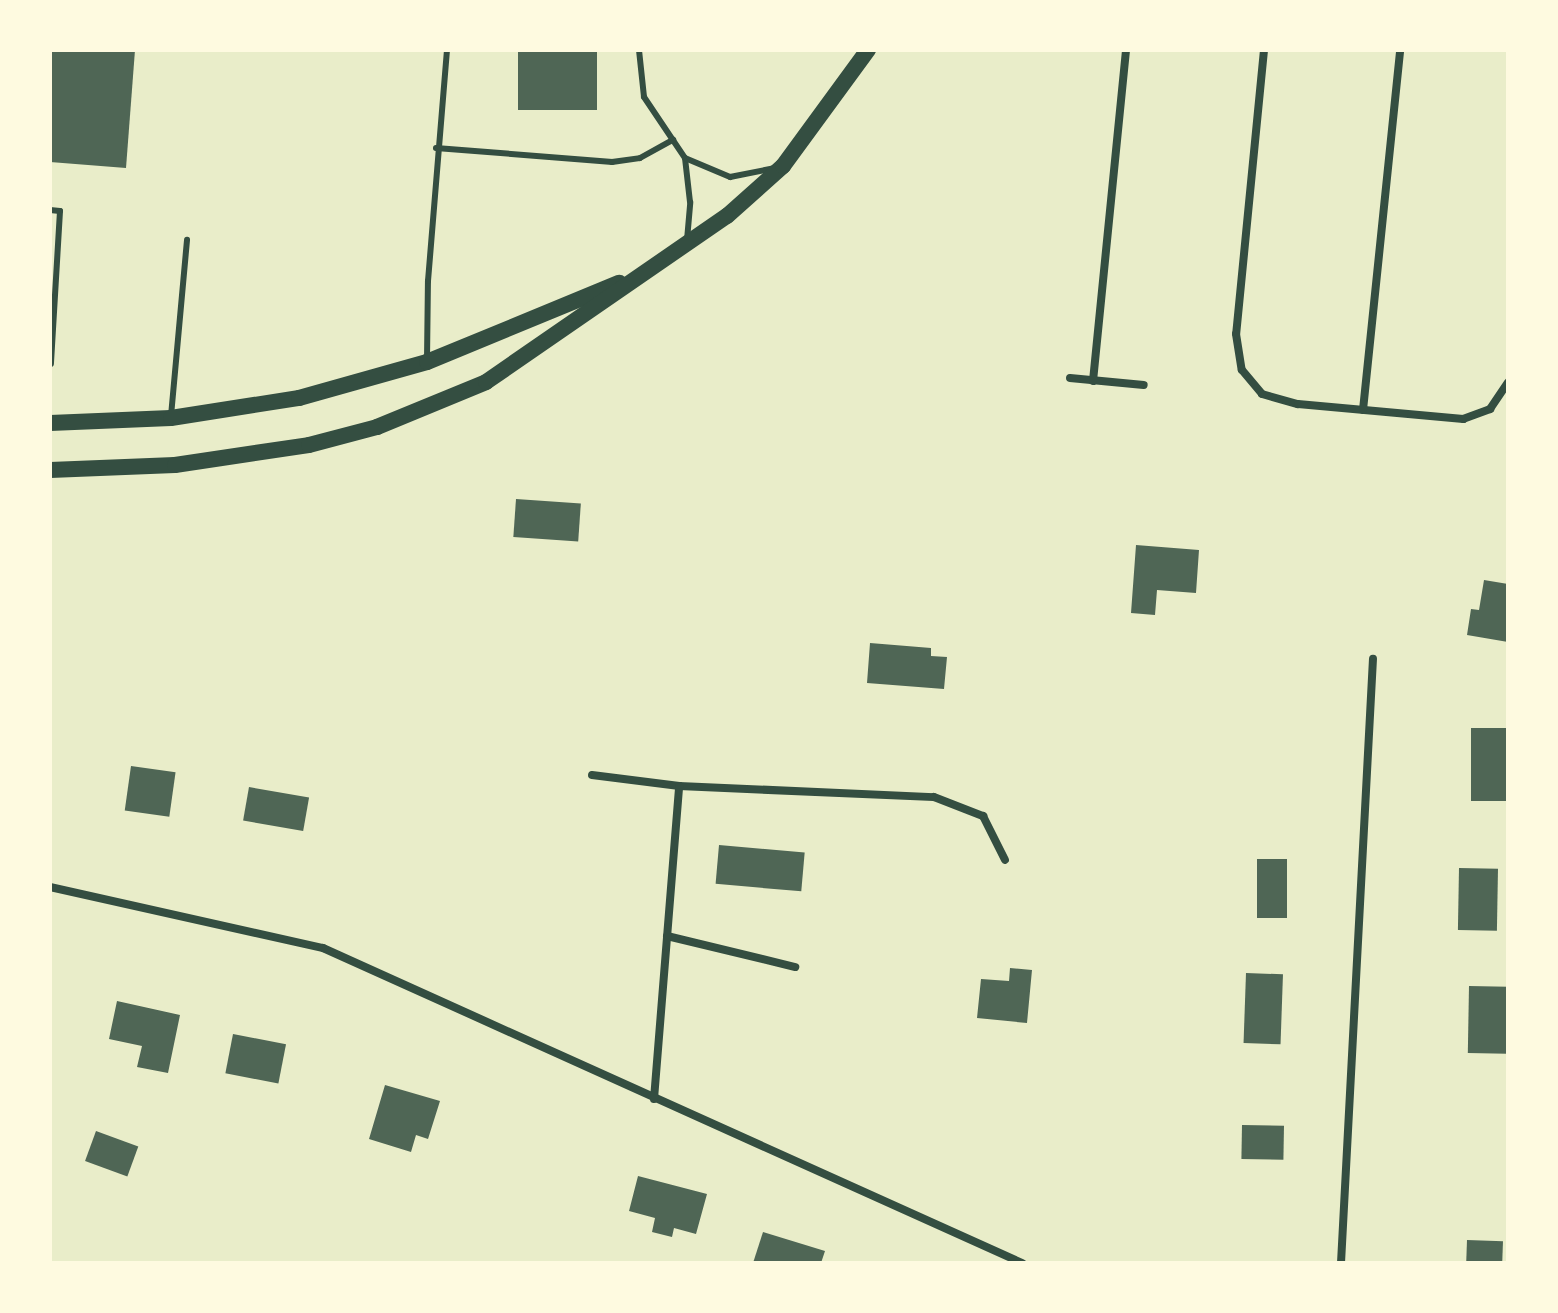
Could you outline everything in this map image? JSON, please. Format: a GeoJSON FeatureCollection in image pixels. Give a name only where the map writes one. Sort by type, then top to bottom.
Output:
{"type":"FeatureCollection","features":[{"type":"Feature","properties":{"kind":"main road"},"geometry":{"type":"LineString","coordinates":[[50,470],[189,464],[309,445],[377,427],[486,382],[657,267],[783,166],[868,50]]}},
{"type":"Feature","properties":{"kind":"main road"},"geometry":{"type":"LineString","coordinates":[[50,423],[171,418],[299,398],[427,362],[657,267]]}},
{"type":"Feature","properties":{"kind":"street"},"geometry":{"type":"LineString","coordinates":[[1093,381],[1126,50]]}},
{"type":"Feature","properties":{"kind":"street"},"geometry":{"type":"LineString","coordinates":[[1264,50],[1236,334],[1242,370],[1262,394],[1298,404],[1463,419],[1490,409],[1508,382]]}},
{"type":"Feature","properties":{"kind":"street"},"geometry":{"type":"LineString","coordinates":[[1363,410],[1400,50]]}},
{"type":"Feature","properties":{"kind":"street"},"geometry":{"type":"LineString","coordinates":[[1070,378],[1144,385]]}},
{"type":"Feature","properties":{"kind":"street"},"geometry":{"type":"LineString","coordinates":[[1341,1263],[1373,659]]}},
{"type":"Feature","properties":{"kind":"street"},"geometry":{"type":"LineString","coordinates":[[592,775],[679,786],[934,797],[983,816],[1005,860]]}},
{"type":"Feature","properties":{"kind":"street"},"geometry":{"type":"LineString","coordinates":[[654,1099],[679,786]]}},
{"type":"Feature","properties":{"kind":"street"},"geometry":{"type":"LineString","coordinates":[[50,887],[323,948],[1022,1263]]}},
{"type":"Feature","properties":{"kind":"street"},"geometry":{"type":"LineString","coordinates":[[667,936],[795,967]]}},
{"type":"Feature","properties":{"kind":"lane"},"geometry":{"type":"LineString","coordinates":[[427,362],[436,148],[447,50]]}},
{"type":"Feature","properties":{"kind":"lane"},"geometry":{"type":"LineString","coordinates":[[639,50],[644,97],[685,158],[690,202],[686,245]]}},
{"type":"Feature","properties":{"kind":"lane"},"geometry":{"type":"LineString","coordinates":[[436,148],[612,162],[640,158],[673,140]]}},
{"type":"Feature","properties":{"kind":"lane"},"geometry":{"type":"LineString","coordinates":[[685,158],[730,177],[783,166]]}},
{"type":"Feature","properties":{"kind":"lane"},"geometry":{"type":"LineString","coordinates":[[50,210],[60,211],[51,364]]}},
{"type":"Feature","properties":{"kind":"lane"},"geometry":{"type":"LineString","coordinates":[[171,418],[187,240]]}},
{"type":"Feature","properties":{"kind":"building"},"geometry":{"type":"Polygon","coordinates":[[[50,50],[135,50],[126,168],[50,162],[50,50]]]}},
{"type":"Feature","properties":{"kind":"building"},"geometry":{"type":"Polygon","coordinates":[[[518,50],[597,50],[597,110],[518,110],[518,50]]]}},
{"type":"Feature","properties":{"kind":"building"},"geometry":{"type":"Polygon","coordinates":[[[516,499],[581,504],[578,541],[513,537],[516,499]]]}},
{"type":"Feature","properties":{"kind":"building"},"geometry":{"type":"Polygon","coordinates":[[[1136,545],[1199,550],[1196,593],[1157,590],[1155,615],[1131,613],[1136,545]]]}},
{"type":"Feature","properties":{"kind":"building"},"geometry":{"type":"Polygon","coordinates":[[[1484,580],[1508,584],[1508,642],[1467,635],[1471,609],[1479,610],[1484,580]]]}},
{"type":"Feature","properties":{"kind":"building"},"geometry":{"type":"Polygon","coordinates":[[[870,643],[931,648],[931,656],[947,657],[944,689],[867,683],[870,643]]]}},
{"type":"Feature","properties":{"kind":"building"},"geometry":{"type":"Polygon","coordinates":[[[1471,728],[1508,728],[1508,801],[1471,801],[1471,728]]]}},
{"type":"Feature","properties":{"kind":"building"},"geometry":{"type":"Polygon","coordinates":[[[131,766],[176,772],[169,817],[125,811],[131,766]]]}},
{"type":"Feature","properties":{"kind":"building"},"geometry":{"type":"Polygon","coordinates":[[[249,787],[309,798],[303,831],[243,820],[249,787]]]}},
{"type":"Feature","properties":{"kind":"building"},"geometry":{"type":"Polygon","coordinates":[[[719,845],[805,852],[801,891],[716,884],[719,845]]]}},
{"type":"Feature","properties":{"kind":"building"},"geometry":{"type":"Polygon","coordinates":[[[1257,859],[1287,859],[1287,918],[1257,918],[1257,859]]]}},
{"type":"Feature","properties":{"kind":"building"},"geometry":{"type":"Polygon","coordinates":[[[1459,868],[1498,869],[1497,931],[1458,930],[1459,868]]]}},
{"type":"Feature","properties":{"kind":"building"},"geometry":{"type":"Polygon","coordinates":[[[1010,968],[1032,970],[1027,1023],[977,1018],[981,979],[1009,981],[1010,968]]]}},
{"type":"Feature","properties":{"kind":"building"},"geometry":{"type":"Polygon","coordinates":[[[1246,973],[1283,974],[1281,1044],[1244,1043],[1246,973]]]}},
{"type":"Feature","properties":{"kind":"building"},"geometry":{"type":"Polygon","coordinates":[[[1469,986],[1508,987],[1507,1054],[1468,1053],[1469,986]]]}},
{"type":"Feature","properties":{"kind":"building"},"geometry":{"type":"Polygon","coordinates":[[[117,1001],[180,1015],[168,1073],[137,1067],[142,1046],[109,1039],[117,1001]]]}},
{"type":"Feature","properties":{"kind":"building"},"geometry":{"type":"Polygon","coordinates":[[[233,1034],[286,1044],[278,1084],[225,1073],[233,1034]]]}},
{"type":"Feature","properties":{"kind":"building"},"geometry":{"type":"Polygon","coordinates":[[[385,1085],[440,1101],[428,1139],[416,1135],[411,1152],[369,1139],[385,1085]]]}},
{"type":"Feature","properties":{"kind":"building"},"geometry":{"type":"Polygon","coordinates":[[[1242,1125],[1284,1126],[1283,1160],[1241,1159],[1242,1125]]]}},
{"type":"Feature","properties":{"kind":"building"},"geometry":{"type":"Polygon","coordinates":[[[96,1131],[138,1146],[127,1176],[85,1161],[96,1131]]]}},
{"type":"Feature","properties":{"kind":"building"},"geometry":{"type":"Polygon","coordinates":[[[638,1176],[707,1194],[696,1234],[674,1228],[672,1237],[652,1232],[655,1218],[629,1211],[638,1176]]]}},
{"type":"Feature","properties":{"kind":"building"},"geometry":{"type":"Polygon","coordinates":[[[763,1232],[825,1251],[821,1263],[753,1263],[763,1232]]]}},
{"type":"Feature","properties":{"kind":"building"},"geometry":{"type":"Polygon","coordinates":[[[1467,1240],[1503,1241],[1502,1263],[1466,1263],[1467,1240]]]}}]}
